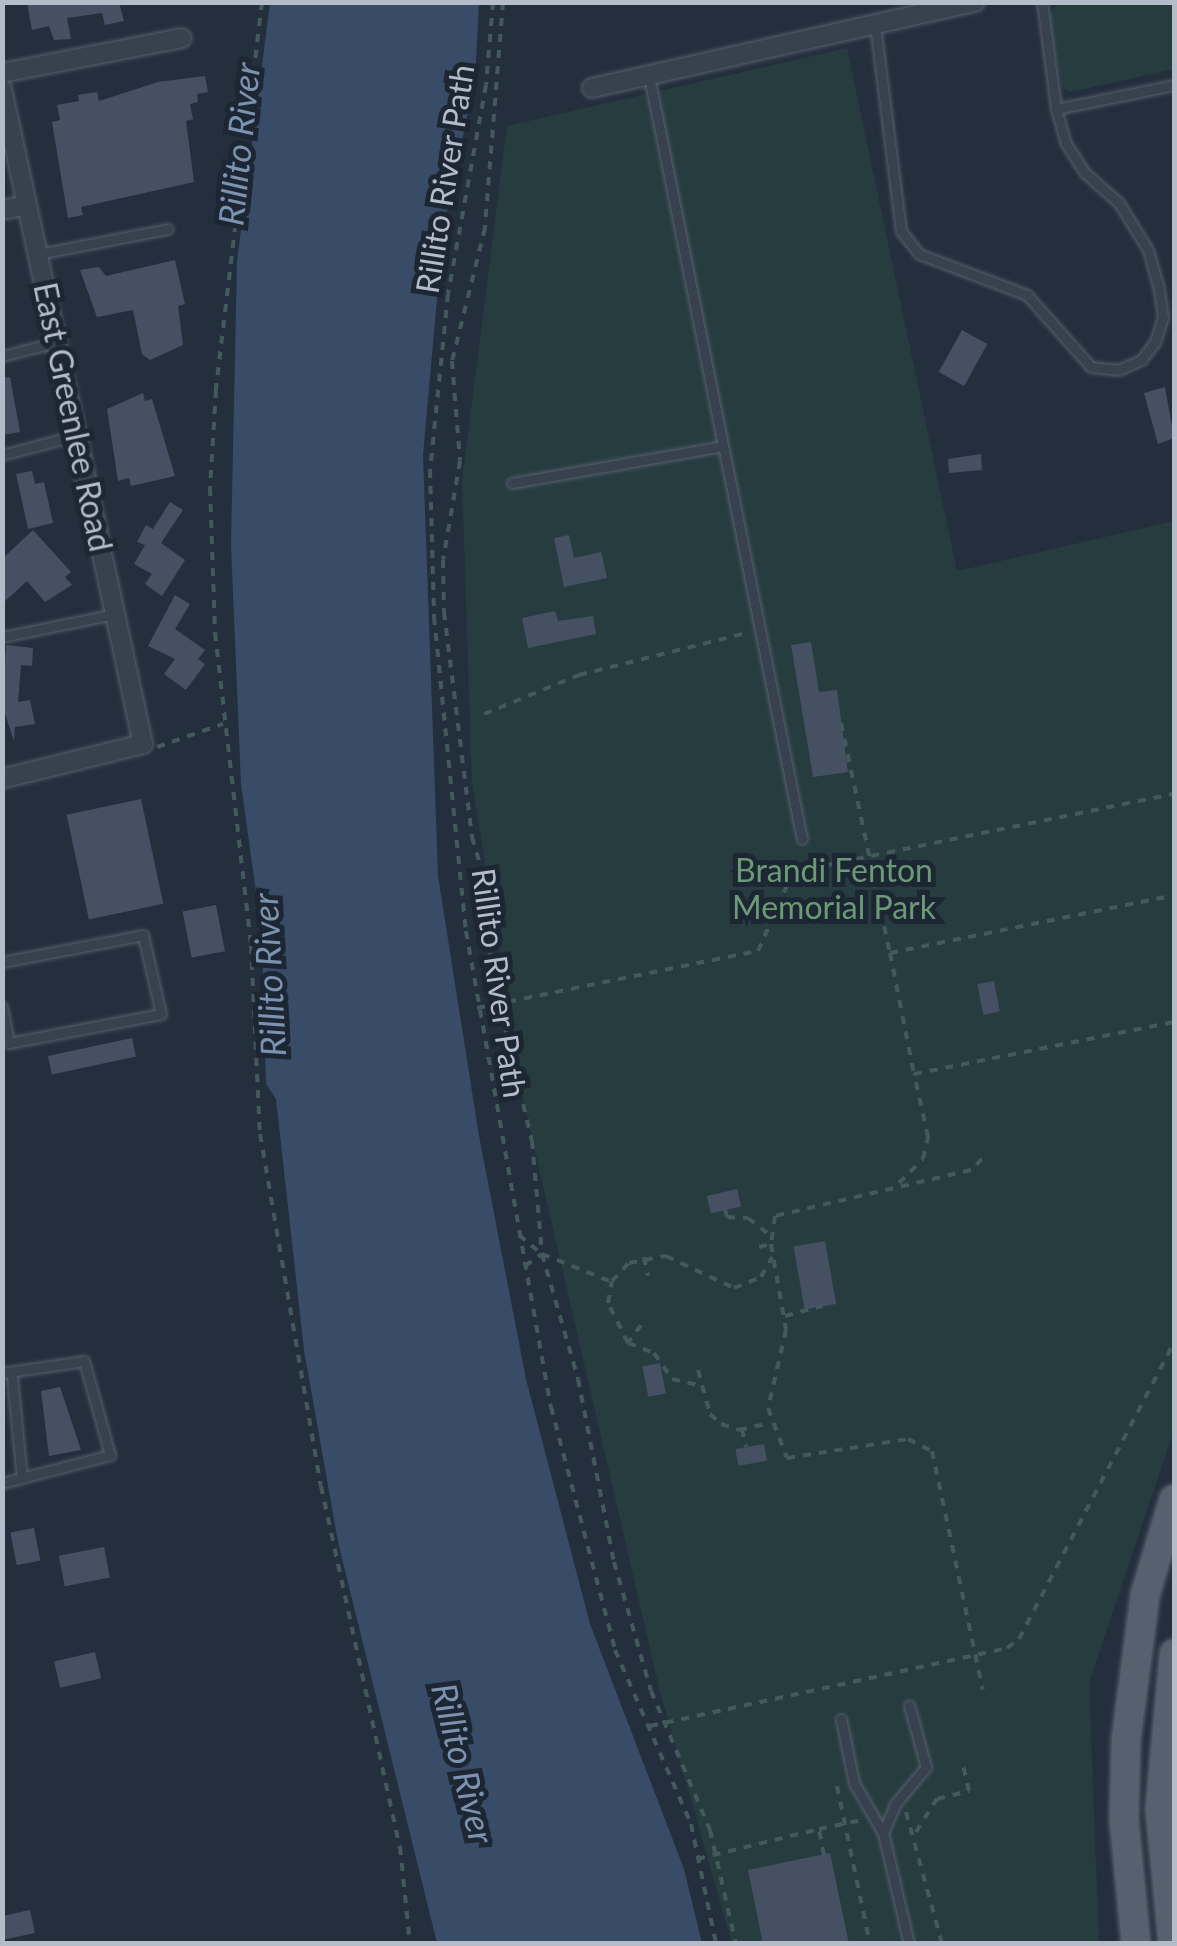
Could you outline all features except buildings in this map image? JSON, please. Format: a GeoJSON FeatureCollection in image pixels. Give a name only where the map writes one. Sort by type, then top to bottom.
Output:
{"type":"FeatureCollection","features":[{"type":"Feature","properties":{"kind":"main road"},"geometry":{"type":"LineString","coordinates":[[1136,1944],[1124,1818],[1126,1740],[1145,1595],[1174,1500]]}},
{"type":"Feature","properties":{"kind":"main road"},"geometry":{"type":"LineString","coordinates":[[1173,1944],[1160,1809],[1174,1654]]}},
{"type":"Feature","properties":{"kind":"street"},"geometry":{"type":"LineString","coordinates":[[592,88],[975,2]]}},
{"type":"Feature","properties":{"kind":"street"},"geometry":{"type":"LineString","coordinates":[[2,73],[182,38]]}},
{"type":"Feature","properties":{"kind":"street","name":"East Greenlee Road"},"geometry":{"type":"LineString","coordinates":[[2,89],[143,744]]}},
{"type":"Feature","properties":{"kind":"street"},"geometry":{"type":"LineString","coordinates":[[2,210],[27,205]]}},
{"type":"Feature","properties":{"kind":"street"},"geometry":{"type":"LineString","coordinates":[[2,778],[143,744]]}},
{"type":"Feature","properties":{"kind":"lane"},"geometry":{"type":"LineString","coordinates":[[874,25],[901,231],[919,254],[1027,295],[1091,367],[1118,370],[1141,360],[1155,342],[1163,318],[1159,290],[1148,250],[1119,203],[1085,173],[1066,144],[1056,109],[1042,2]]}},
{"type":"Feature","properties":{"kind":"lane"},"geometry":{"type":"LineString","coordinates":[[649,76],[802,840]]}},
{"type":"Feature","properties":{"kind":"lane"},"geometry":{"type":"LineString","coordinates":[[1056,109],[1174,85]]}},
{"type":"Feature","properties":{"kind":"lane"},"geometry":{"type":"LineString","coordinates":[[38,254],[168,228]]}},
{"type":"Feature","properties":{"kind":"lane"},"geometry":{"type":"LineString","coordinates":[[2,356],[57,342]]}},
{"type":"Feature","properties":{"kind":"lane"},"geometry":{"type":"LineString","coordinates":[[2,455],[76,435]]}},
{"type":"Feature","properties":{"kind":"lane"},"geometry":{"type":"LineString","coordinates":[[512,483],[723,446]]}},
{"type":"Feature","properties":{"kind":"lane"},"geometry":{"type":"LineString","coordinates":[[2,637],[115,614]]}},
{"type":"Feature","properties":{"kind":"lane"},"geometry":{"type":"LineString","coordinates":[[2,962],[143,935],[161,1014],[8,1044],[3,1014]]}},
{"type":"Feature","properties":{"kind":"lane"},"geometry":{"type":"LineString","coordinates":[[2,1482],[22,1479],[110,1454],[84,1360],[7,1374],[22,1479]]}},
{"type":"Feature","properties":{"kind":"lane"},"geometry":{"type":"LineString","coordinates":[[883,1834],[896,1803],[926,1767],[909,1705]]}},
{"type":"Feature","properties":{"kind":"lane"},"geometry":{"type":"LineString","coordinates":[[841,1719],[854,1783],[883,1834],[908,1944]]}},
{"type":"Feature","properties":{"kind":"path"},"geometry":{"type":"LineString","coordinates":[[262,2],[211,468],[223,724],[250,946],[260,1134],[273,1179],[320,1486],[400,1847],[410,1944]]}},
{"type":"Feature","properties":{"kind":"path","name":"Rillito River Path"},"geometry":{"type":"LineString","coordinates":[[493,2],[486,85],[456,235],[430,470],[445,751],[477,1008],[517,1233],[595,1581],[615,1650],[691,1824],[716,1944]]}},
{"type":"Feature","properties":{"kind":"path"},"geometry":{"type":"LineString","coordinates":[[504,2],[485,228],[452,361],[460,461],[443,560],[472,837],[488,882],[490,964],[532,1141],[542,1254],[578,1379],[605,1530],[664,1721],[716,1853],[736,1944]]}},
{"type":"Feature","properties":{"kind":"path"},"geometry":{"type":"LineString","coordinates":[[484,714],[579,675],[760,629]]}},
{"type":"Feature","properties":{"kind":"path"},"geometry":{"type":"LineString","coordinates":[[841,723],[928,1137],[924,1159],[895,1186]]}},
{"type":"Feature","properties":{"kind":"path"},"geometry":{"type":"LineString","coordinates":[[143,744],[181,743],[223,724]]}},
{"type":"Feature","properties":{"kind":"path"},"geometry":{"type":"LineString","coordinates":[[477,1008],[758,951],[792,872],[1174,794]]}},
{"type":"Feature","properties":{"kind":"path"},"geometry":{"type":"LineString","coordinates":[[890,954],[1174,895]]}},
{"type":"Feature","properties":{"kind":"path"},"geometry":{"type":"LineString","coordinates":[[914,1074],[1174,1022]]}},
{"type":"Feature","properties":{"kind":"path"},"geometry":{"type":"LineString","coordinates":[[982,1159],[971,1170],[785,1209],[775,1216],[771,1244],[786,1316],[770,1380],[770,1424],[787,1458],[799,1461],[908,1438],[932,1451],[982,1690]]}},
{"type":"Feature","properties":{"kind":"path"},"geometry":{"type":"LineString","coordinates":[[725,1210],[726,1217],[748,1218],[771,1236]]}},
{"type":"Feature","properties":{"kind":"path"},"geometry":{"type":"LineString","coordinates":[[517,1233],[542,1254],[612,1282]]}},
{"type":"Feature","properties":{"kind":"path"},"geometry":{"type":"LineString","coordinates":[[759,1247],[771,1244]]}},
{"type":"Feature","properties":{"kind":"path"},"geometry":{"type":"LineString","coordinates":[[612,1282],[644,1257],[666,1256],[734,1288],[761,1277],[773,1252]]}},
{"type":"Feature","properties":{"kind":"path"},"geometry":{"type":"LineString","coordinates":[[524,1267],[542,1254]]}},
{"type":"Feature","properties":{"kind":"path"},"geometry":{"type":"LineString","coordinates":[[644,1257],[648,1276]]}},
{"type":"Feature","properties":{"kind":"path"},"geometry":{"type":"LineString","coordinates":[[612,1282],[612,1321],[628,1343],[654,1353],[672,1380],[702,1386]]}},
{"type":"Feature","properties":{"kind":"path"},"geometry":{"type":"LineString","coordinates":[[786,1316],[823,1306]]}},
{"type":"Feature","properties":{"kind":"path"},"geometry":{"type":"LineString","coordinates":[[628,1343],[640,1325]]}},
{"type":"Feature","properties":{"kind":"path"},"geometry":{"type":"LineString","coordinates":[[650,1726],[976,1658],[1019,1639],[1174,1343]]}},
{"type":"Feature","properties":{"kind":"path"},"geometry":{"type":"LineString","coordinates":[[698,1370],[710,1414],[742,1429],[770,1424]]}},
{"type":"Feature","properties":{"kind":"path"},"geometry":{"type":"LineString","coordinates":[[742,1429],[746,1447]]}},
{"type":"Feature","properties":{"kind":"path"},"geometry":{"type":"LineString","coordinates":[[916,1832],[937,1799],[969,1791],[962,1760]]}},
{"type":"Feature","properties":{"kind":"path"},"geometry":{"type":"LineString","coordinates":[[837,1786],[870,1944]]}},
{"type":"Feature","properties":{"kind":"path"},"geometry":{"type":"LineString","coordinates":[[696,1860],[818,1829]]}},
{"type":"Feature","properties":{"kind":"green space"},"geometry":{"type":"Polygon","coordinates":[[[1057,3],[1174,3],[1174,69],[1071,92],[1062,88],[1048,18],[1057,3]]]}},
{"type":"Feature","properties":{"kind":"green space","name":"Brandi Fenton Memorial Park"},"geometry":{"type":"Polygon","coordinates":[[[847,48],[957,571],[1174,521],[1174,1430],[1089,1683],[1099,1943],[732,1943],[659,1688],[523,1099],[472,782],[462,481],[507,126],[847,48]]]}},
{"type":"Feature","properties":{"kind":"water","name":"Rillito River"},"geometry":{"type":"Polygon","coordinates":[[[270,3],[479,3],[475,79],[443,232],[423,455],[438,876],[479,1136],[526,1379],[590,1624],[684,1869],[702,1943],[437,1943],[338,1542],[304,1350],[276,1099],[266,1084],[262,935],[241,784],[231,545],[237,262],[270,3]]]}}]}
